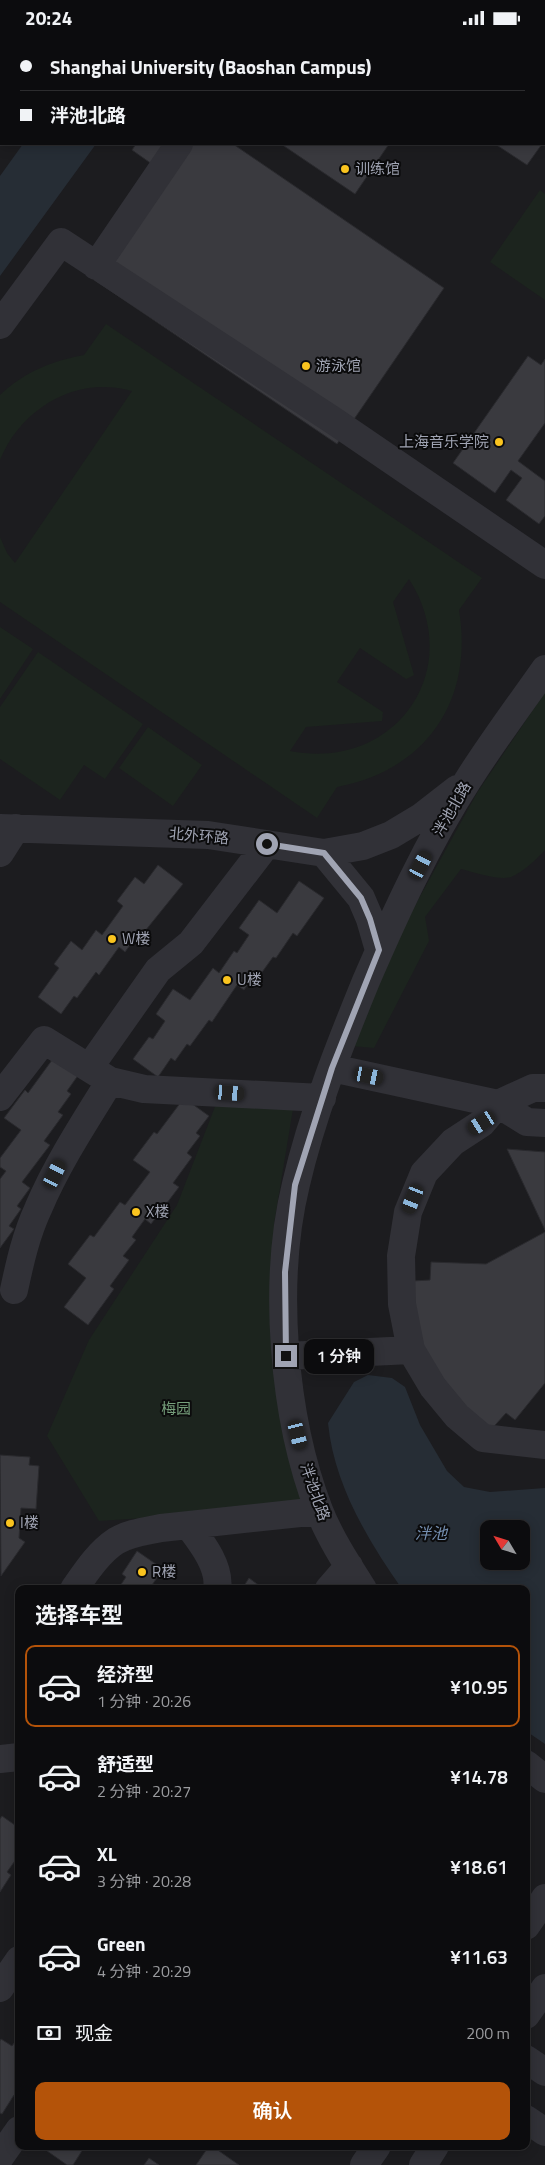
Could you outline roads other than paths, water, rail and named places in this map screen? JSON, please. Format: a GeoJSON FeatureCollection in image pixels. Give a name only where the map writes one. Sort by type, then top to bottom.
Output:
{"type":"FeatureCollection","features":[{"type":"Feature","properties":{"kind":"street"},"geometry":{"type":"LineString","coordinates":[[96,266],[178,145]]}},
{"type":"Feature","properties":{"kind":"street"},"geometry":{"type":"LineString","coordinates":[[0,325],[61,242],[334,421],[545,565]]}},
{"type":"Feature","properties":{"kind":"street","name":"泮池北路"},"geometry":{"type":"LineString","coordinates":[[356,1578],[319,1511],[298,1435],[286,1356],[284,1281],[288,1229],[295,1185],[332,1068],[379,950],[406,893],[467,782],[545,669]]}},
{"type":"Feature","properties":{"kind":"street","name":"北外环路"},"geometry":{"type":"LineString","coordinates":[[8,828],[208,835],[324,853],[363,846],[391,835],[421,817],[467,782]]}},
{"type":"Feature","properties":{"kind":"street"},"geometry":{"type":"LineString","coordinates":[[0,853],[8,828]]}},
{"type":"Feature","properties":{"kind":"street"},"geometry":{"type":"LineString","coordinates":[[14,1290],[23,1250],[38,1209],[64,1156],[99,1075],[158,970],[191,943],[267,844]]}},
{"type":"Feature","properties":{"kind":"street"},"geometry":{"type":"LineString","coordinates":[[324,853],[361,898],[370,919],[379,950]]}},
{"type":"Feature","properties":{"kind":"street"},"geometry":{"type":"LineString","coordinates":[[0,1097],[44,1040],[99,1075],[144,1089],[322,1098]]}},
{"type":"Feature","properties":{"kind":"street"},"geometry":{"type":"LineString","coordinates":[[332,1068],[498,1104],[527,1122],[545,1123]]}},
{"type":"Feature","properties":{"kind":"street"},"geometry":{"type":"LineString","coordinates":[[545,1088],[533,1088],[498,1104],[482,1123],[453,1142],[424,1173],[408,1212],[401,1256],[402,1304],[411,1350],[433,1387],[457,1416],[482,1438],[545,1445]]}},
{"type":"Feature","properties":{"kind":"street"},"geometry":{"type":"LineString","coordinates":[[286,1356],[411,1350]]}},
{"type":"Feature","properties":{"kind":"street"},"geometry":{"type":"LineString","coordinates":[[77,1585],[93,1563],[116,1541],[138,1532],[319,1511]]}},
{"type":"Feature","properties":{"kind":"street"},"geometry":{"type":"LineString","coordinates":[[188,1526],[204,1548],[216,1572],[217,1585]]}},
{"type":"Feature","properties":{"kind":"street"},"geometry":{"type":"LineString","coordinates":[[339,1585],[356,1578]]}},
{"type":"Feature","properties":{"kind":"street"},"geometry":{"type":"LineString","coordinates":[[530,1767],[545,1779]]}},
{"type":"Feature","properties":{"kind":"street"},"geometry":{"type":"LineString","coordinates":[[530,1920],[545,1898]]}},
{"type":"Feature","properties":{"kind":"street"},"geometry":{"type":"LineString","coordinates":[[0,1988],[15,1966]]}},
{"type":"Feature","properties":{"kind":"street"},"geometry":{"type":"LineString","coordinates":[[530,2009],[545,1988]]}},
{"type":"Feature","properties":{"kind":"street"},"geometry":{"type":"LineString","coordinates":[[530,2062],[545,2072]]}},
{"type":"Feature","properties":{"kind":"street"},"geometry":{"type":"LineString","coordinates":[[530,2122],[545,2132]]}},
{"type":"Feature","properties":{"kind":"street"},"geometry":{"type":"LineString","coordinates":[[0,2157],[15,2136]]}},
{"type":"Feature","properties":{"kind":"street"},"geometry":{"type":"LineString","coordinates":[[364,2165],[374,2150]]}},
{"type":"Feature","properties":{"kind":"street"},"geometry":{"type":"LineString","coordinates":[[422,2165],[433,2150]]}},
{"type":"Feature","properties":{"kind":"water"},"geometry":{"type":"Polygon","coordinates":[[[22,145],[95,145],[0,276],[0,176],[22,145]]]}},
{"type":"Feature","properties":{"kind":"water","name":"泮池"},"geometry":{"type":"Polygon","coordinates":[[[368,1375],[392,1378],[405,1387],[420,1425],[447,1471],[464,1487],[490,1492],[545,1488],[545,1744],[530,1734],[530,1585],[399,1585],[377,1551],[354,1510],[337,1468],[331,1446],[328,1423],[354,1382],[368,1375]]]}},
{"type":"Feature","properties":{"kind":"place","name":"训练馆"},"geometry":{"type":"Point","coordinates":[345,169]}},
{"type":"Feature","properties":{"kind":"place","name":"游泳馆"},"geometry":{"type":"Point","coordinates":[306,366]}},
{"type":"Feature","properties":{"kind":"place","name":"上海音乐学院"},"geometry":{"type":"Point","coordinates":[499,442]}},
{"type":"Feature","properties":{"kind":"place","name":"W楼"},"geometry":{"type":"Point","coordinates":[112,939]}},
{"type":"Feature","properties":{"kind":"place","name":"U楼"},"geometry":{"type":"Point","coordinates":[227,980]}},
{"type":"Feature","properties":{"kind":"place","name":"X楼"},"geometry":{"type":"Point","coordinates":[136,1212]}},
{"type":"Feature","properties":{"kind":"place","name":"I楼"},"geometry":{"type":"Point","coordinates":[10,1523]}},
{"type":"Feature","properties":{"kind":"place","name":"R楼"},"geometry":{"type":"Point","coordinates":[142,1572]}},
{"type":"Feature","properties":{"kind":"park label","name":"梅园"},"geometry":{"type":"Point","coordinates":[176,1409]}}]}
